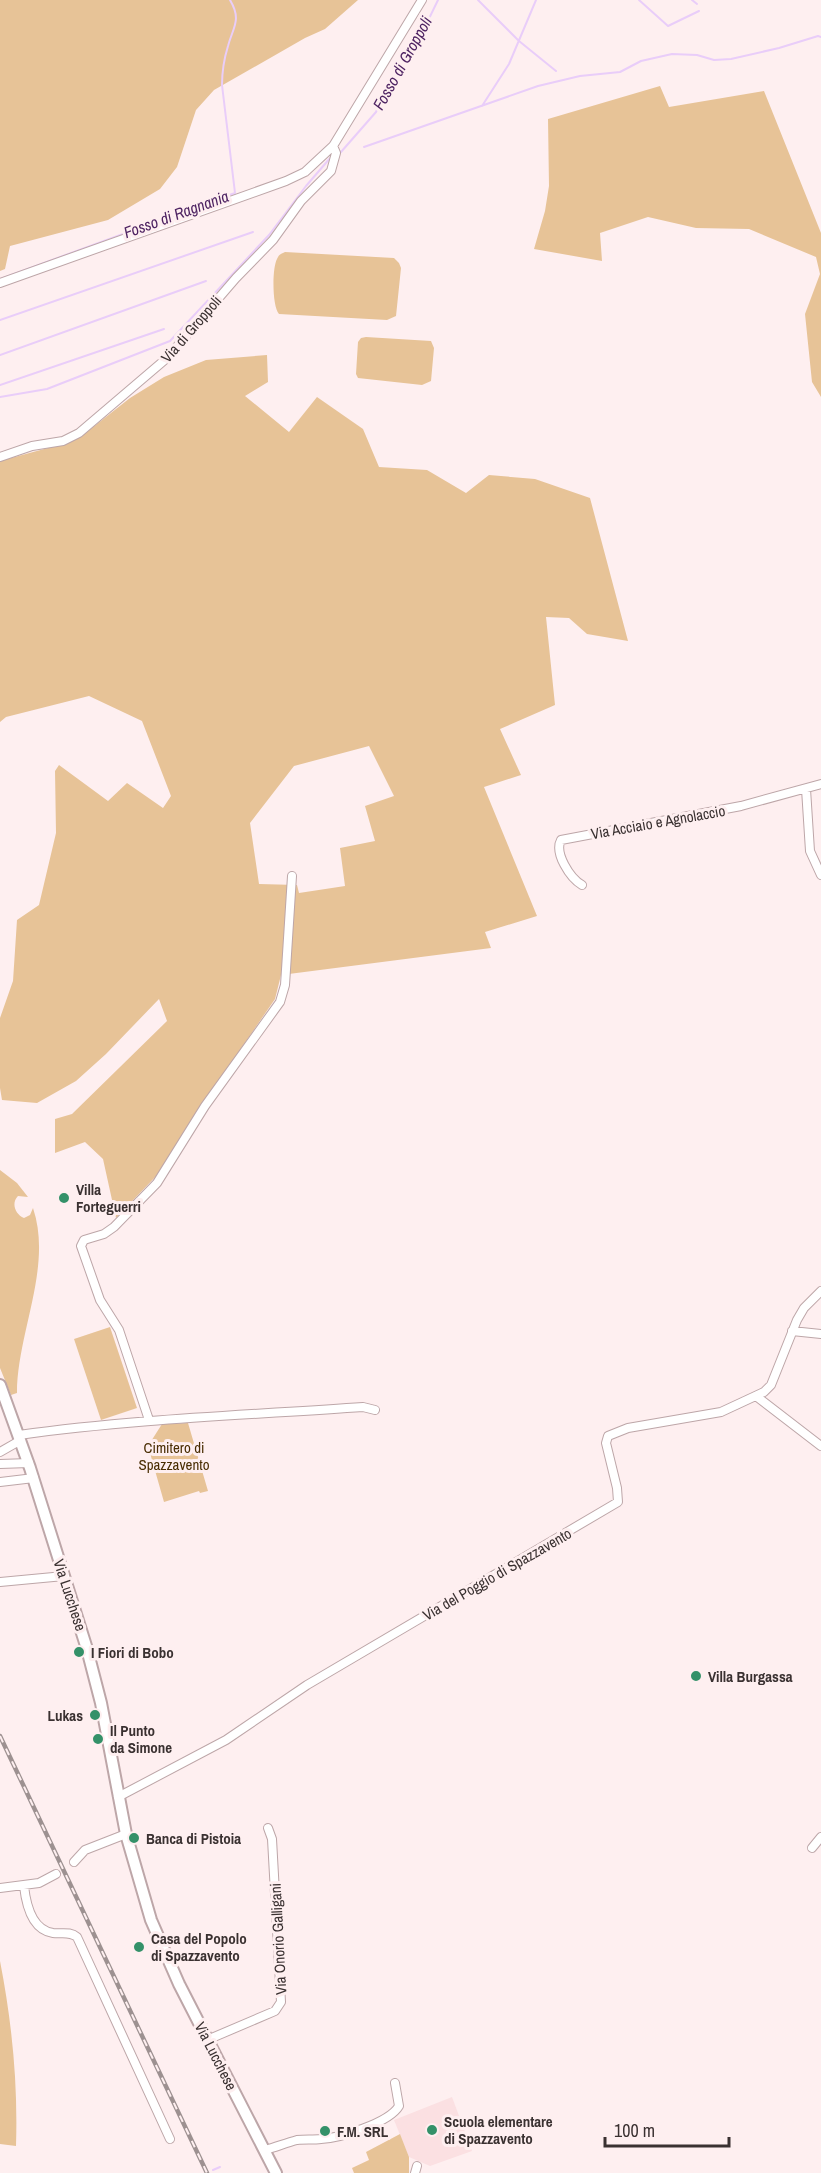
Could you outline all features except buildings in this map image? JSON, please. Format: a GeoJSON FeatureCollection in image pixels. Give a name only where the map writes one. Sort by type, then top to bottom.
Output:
{"type":"FeatureCollection","features":[{"type":"Feature","properties":{"kind":"street","name":"Via di Groppoli"},"geometry":{"type":"LineString","coordinates":[[0,283],[294,178],[305,172],[333,146],[422,0]]}},
{"type":"Feature","properties":{"kind":"street","name":"Via di Groppoli"},"geometry":{"type":"LineString","coordinates":[[0,457],[32,446],[63,441],[79,434],[167,358],[236,278],[273,240],[306,196],[325,178],[335,161],[336,153],[333,146]]}},
{"type":"Feature","properties":{"kind":"street","name":"Via Acciaio e Agnolaccio"},"geometry":{"type":"LineString","coordinates":[[582,885],[573,878],[561,855],[559,845],[564,839],[741,806],[821,784]]}},
{"type":"Feature","properties":{"kind":"street"},"geometry":{"type":"LineString","coordinates":[[806,789],[810,851],[821,874]]}},
{"type":"Feature","properties":{"kind":"street"},"geometry":{"type":"LineString","coordinates":[[148,1420],[119,1330],[100,1300],[81,1246],[87,1239],[104,1234],[114,1227],[157,1183],[205,1106],[280,1002],[285,985],[292,876]]}},
{"type":"Feature","properties":{"kind":"street"},"geometry":{"type":"LineString","coordinates":[[821,1291],[804,1308],[792,1331],[821,1334]]}},
{"type":"Feature","properties":{"kind":"street","name":"Via del Poggio di Spazzavento"},"geometry":{"type":"LineString","coordinates":[[118,1797],[226,1740],[307,1685],[618,1502],[618,1492],[606,1443],[609,1435],[628,1428],[722,1412],[756,1396],[769,1388],[792,1331]]}},
{"type":"Feature","properties":{"kind":"street","name":"Via Lucchese"},"geometry":{"type":"LineString","coordinates":[[0,1385],[34,1478],[87,1649],[98,1689],[126,1834],[151,1920],[179,1984],[276,2173]]}},
{"type":"Feature","properties":{"kind":"street"},"geometry":{"type":"LineString","coordinates":[[756,1396],[821,1446]]}},
{"type":"Feature","properties":{"kind":"street"},"geometry":{"type":"LineString","coordinates":[[0,1452],[20,1437],[86,1426],[363,1407],[375,1410]]}},
{"type":"Feature","properties":{"kind":"street"},"geometry":{"type":"LineString","coordinates":[[0,1464],[29,1463]]}},
{"type":"Feature","properties":{"kind":"street"},"geometry":{"type":"LineString","coordinates":[[0,1482],[34,1478]]}},
{"type":"Feature","properties":{"kind":"street"},"geometry":{"type":"LineString","coordinates":[[0,1582],[64,1576]]}},
{"type":"Feature","properties":{"kind":"street","name":"Via Onorio Galligani"},"geometry":{"type":"LineString","coordinates":[[207,2040],[275,2011],[281,2002],[272,1839],[268,1828]]}},
{"type":"Feature","properties":{"kind":"street"},"geometry":{"type":"LineString","coordinates":[[74,1862],[85,1850],[126,1834]]}},
{"type":"Feature","properties":{"kind":"street"},"geometry":{"type":"LineString","coordinates":[[812,1848],[821,1837]]}},
{"type":"Feature","properties":{"kind":"street"},"geometry":{"type":"LineString","coordinates":[[0,1888],[41,1882],[56,1874]]}},
{"type":"Feature","properties":{"kind":"street"},"geometry":{"type":"LineString","coordinates":[[24,1886],[28,1909],[41,1928],[53,1933],[71,1933],[77,1937],[170,2139]]}},
{"type":"Feature","properties":{"kind":"street"},"geometry":{"type":"LineString","coordinates":[[265,2151],[296,2141],[324,2139],[365,2128],[383,2120],[394,2113],[399,2106],[395,2083]]}},
{"type":"Feature","properties":{"kind":"shaded area"},"geometry":{"type":"Polygon","coordinates":[[[452,2097],[472,2151],[430,2166],[409,2157],[394,2120],[452,2097]]]}},
{"type":"Feature","properties":{"kind":"green space"},"geometry":{"type":"Polygon","coordinates":[[[0,0],[358,0],[325,29],[214,90],[196,110],[177,167],[160,189],[108,220],[10,246],[5,269],[0,271],[0,0]]]}},
{"type":"Feature","properties":{"kind":"green space"},"geometry":{"type":"Polygon","coordinates":[[[660,86],[669,107],[764,91],[821,233],[821,397],[812,382],[805,314],[820,274],[816,257],[749,229],[696,228],[648,217],[600,233],[602,261],[534,249],[545,211],[549,186],[548,119],[660,86]]]}},
{"type":"Feature","properties":{"kind":"green space"},"geometry":{"type":"Polygon","coordinates":[[[285,252],[394,258],[401,268],[396,316],[387,320],[279,314],[274,295],[274,270],[278,257],[285,252]]]}},
{"type":"Feature","properties":{"kind":"green space"},"geometry":{"type":"Polygon","coordinates":[[[361,338],[431,341],[434,348],[431,381],[422,385],[358,378],[356,374],[358,342],[361,338]]]}},
{"type":"Feature","properties":{"kind":"green space"},"geometry":{"type":"Polygon","coordinates":[[[267,355],[268,382],[245,396],[289,432],[317,397],[363,429],[379,467],[427,470],[466,493],[489,475],[535,479],[590,498],[628,641],[587,634],[569,618],[546,617],[555,705],[500,729],[521,775],[484,787],[537,916],[485,932],[491,948],[281,975],[275,999],[209,1095],[160,1172],[116,1218],[103,1159],[85,1142],[55,1153],[55,1119],[72,1114],[167,1021],[159,999],[106,1054],[76,1081],[37,1103],[2,1100],[0,1018],[13,981],[17,920],[39,905],[56,833],[55,771],[59,765],[108,801],[127,783],[163,808],[171,796],[142,721],[89,696],[6,717],[0,722],[0,461],[70,442],[83,435],[130,398],[164,377],[206,360],[267,355]],[[369,746],[294,766],[250,823],[259,884],[297,885],[299,893],[345,886],[340,848],[375,841],[365,806],[394,796],[369,746]]]}},
{"type":"Feature","properties":{"kind":"green space"},"geometry":{"type":"Polygon","coordinates":[[[0,1170],[17,1183],[28,1197],[18,1196],[15,1208],[24,1218],[30,1215],[33,1208],[38,1230],[37,1277],[22,1347],[17,1393],[11,1395],[0,1368],[0,1170]]]}},
{"type":"Feature","properties":{"kind":"green space"},"geometry":{"type":"Polygon","coordinates":[[[110,1327],[137,1408],[101,1420],[74,1339],[110,1327]]]}},
{"type":"Feature","properties":{"kind":"green space","name":"Cimitero di Spazzavento"},"geometry":{"type":"Polygon","coordinates":[[[188,1423],[208,1491],[200,1493],[199,1491],[164,1502],[148,1446],[162,1424],[188,1423]]]}},
{"type":"Feature","properties":{"kind":"green space"},"geometry":{"type":"Polygon","coordinates":[[[0,1961],[13,2053],[16,2146],[0,2144],[0,1961]]]}},
{"type":"Feature","properties":{"kind":"green space"},"geometry":{"type":"Polygon","coordinates":[[[400,2134],[409,2157],[409,2173],[354,2173],[352,2168],[369,2160],[366,2152],[400,2134]]]}},
{"type":"Feature","properties":{"kind":"waterway","name":"Fosso di Ragnania"},"geometry":{"type":"LineString","coordinates":[[0,279],[235,193],[222,85],[224,61],[236,18],[230,0]]}},
{"type":"Feature","properties":{"kind":"waterway","name":"Fosso di Groppoli"},"geometry":{"type":"LineString","coordinates":[[341,152],[376,112],[384,93],[422,33],[438,0]]}},
{"type":"Feature","properties":{"kind":"waterway"},"geometry":{"type":"LineString","coordinates":[[478,0],[519,41],[556,71]]}},
{"type":"Feature","properties":{"kind":"waterway"},"geometry":{"type":"LineString","coordinates":[[482,106],[509,64],[536,0]]}},
{"type":"Feature","properties":{"kind":"waterway"},"geometry":{"type":"LineString","coordinates":[[639,0],[668,26],[699,11]]}},
{"type":"Feature","properties":{"kind":"waterway"},"geometry":{"type":"LineString","coordinates":[[692,0],[697,4]]}},
{"type":"Feature","properties":{"kind":"waterway"},"geometry":{"type":"LineString","coordinates":[[364,147],[538,86],[580,76],[620,72],[641,61],[672,54],[697,55],[714,60],[731,59],[821,37]]}},
{"type":"Feature","properties":{"kind":"waterway"},"geometry":{"type":"LineString","coordinates":[[0,397],[47,389],[170,341],[269,235],[331,157]]}},
{"type":"Feature","properties":{"kind":"waterway"},"geometry":{"type":"LineString","coordinates":[[0,320],[253,232]]}},
{"type":"Feature","properties":{"kind":"waterway"},"geometry":{"type":"LineString","coordinates":[[0,355],[206,281]]}},
{"type":"Feature","properties":{"kind":"waterway"},"geometry":{"type":"LineString","coordinates":[[0,385],[164,329]]}},
{"type":"Feature","properties":{"kind":"waterway"},"geometry":{"type":"LineString","coordinates":[[213,2170],[220,2167]]}},
{"type":"Feature","properties":{"kind":"railway"},"geometry":{"type":"LineString","coordinates":[[0,1736],[207,2173]]}},
{"type":"Feature","properties":{"kind":"place","name":"Villa Forteguerri"},"geometry":{"type":"Point","coordinates":[64,1198]}},
{"type":"Feature","properties":{"kind":"place","name":"I Fiori di Bobo"},"geometry":{"type":"Point","coordinates":[79,1652]}},
{"type":"Feature","properties":{"kind":"place","name":"Villa Burgassa"},"geometry":{"type":"Point","coordinates":[696,1676]}},
{"type":"Feature","properties":{"kind":"place","name":"Lukas"},"geometry":{"type":"Point","coordinates":[95,1715]}},
{"type":"Feature","properties":{"kind":"place","name":"Il Punto da Simone"},"geometry":{"type":"Point","coordinates":[98,1739]}},
{"type":"Feature","properties":{"kind":"place","name":"Banca di Pistoia"},"geometry":{"type":"Point","coordinates":[134,1838]}},
{"type":"Feature","properties":{"kind":"place","name":"Casa del Popolo di Spazzavento"},"geometry":{"type":"Point","coordinates":[139,1947]}},
{"type":"Feature","properties":{"kind":"place","name":"Scuola elementare di Spazzavento"},"geometry":{"type":"Point","coordinates":[432,2130]}},
{"type":"Feature","properties":{"kind":"place","name":"F.M. SRL"},"geometry":{"type":"Point","coordinates":[325,2131]}}]}
